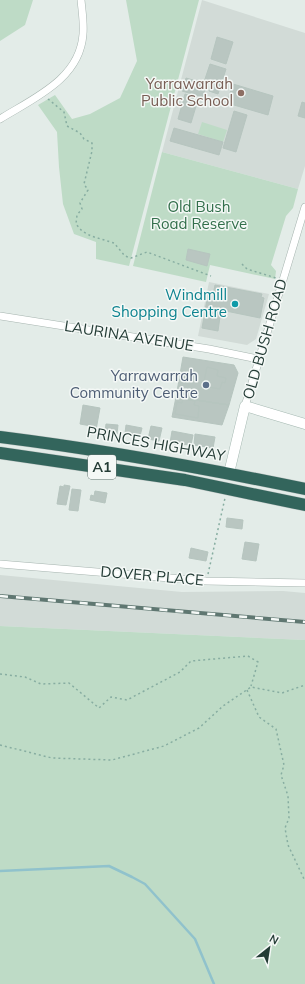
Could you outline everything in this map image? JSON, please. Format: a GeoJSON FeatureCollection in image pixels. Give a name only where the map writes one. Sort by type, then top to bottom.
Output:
{"type":"FeatureCollection","features":[{"type":"Feature","properties":{"kind":"highway","name":"PRINCES HIGHWAY"},"geometry":{"type":"LineString","coordinates":[[0,437],[65,445],[229,473],[305,489]]}},
{"type":"Feature","properties":{"kind":"highway","name":"PRINCES HIGHWAY"},"geometry":{"type":"LineString","coordinates":[[0,453],[195,482],[305,505]]}},
{"type":"Feature","properties":{"kind":"highway"},"geometry":{"type":"LineString","coordinates":[[195,482],[217,478],[229,473],[240,483],[305,497]]}},
{"type":"Feature","properties":{"kind":"street"},"geometry":{"type":"LineString","coordinates":[[0,119],[43,93],[67,73],[75,62],[83,34],[81,0]]}},
{"type":"Feature","properties":{"kind":"street","name":"OLD BUSH ROAD"},"geometry":{"type":"LineString","coordinates":[[229,473],[258,359],[305,206]]}},
{"type":"Feature","properties":{"kind":"street","name":"LAURINA AVENUE"},"geometry":{"type":"LineString","coordinates":[[0,316],[209,349],[258,359]]}},
{"type":"Feature","properties":{"kind":"street"},"geometry":{"type":"LineString","coordinates":[[245,406],[305,424]]}},
{"type":"Feature","properties":{"kind":"street","name":"DOVER PLACE"},"geometry":{"type":"LineString","coordinates":[[0,564],[206,581],[305,583]]}},
{"type":"Feature","properties":{"kind":"path"},"geometry":{"type":"LineString","coordinates":[[43,93],[55,106],[64,112],[67,126],[80,132],[84,139],[92,143],[92,151],[84,184],[88,190],[80,203],[82,209],[77,215],[76,224],[82,231],[91,236],[114,244],[125,256],[131,258],[147,252],[211,276]]}},
{"type":"Feature","properties":{"kind":"path"},"geometry":{"type":"LineString","coordinates":[[242,264],[247,269],[276,278]]}},
{"type":"Feature","properties":{"kind":"path"},"geometry":{"type":"LineString","coordinates":[[206,581],[226,494]]}},
{"type":"Feature","properties":{"kind":"path"},"geometry":{"type":"LineString","coordinates":[[0,674],[25,677],[41,684],[69,683],[99,708],[112,697],[127,700],[180,672],[192,660],[248,656],[258,662],[251,687],[248,690],[223,706],[199,728],[164,746],[112,760],[52,758],[0,745]]}},
{"type":"Feature","properties":{"kind":"path"},"geometry":{"type":"LineString","coordinates":[[251,687],[282,693],[305,685]]}},
{"type":"Feature","properties":{"kind":"path"},"geometry":{"type":"LineString","coordinates":[[248,690],[259,717],[276,729],[284,765],[281,775],[288,796],[289,818],[286,828],[288,845],[305,881]]}},
{"type":"Feature","properties":{"kind":"shaded area","name":"Yarrawarrah Public School"},"geometry":{"type":"Polygon","coordinates":[[[202,0],[305,33],[305,166],[298,189],[162,152],[202,0]]]}},
{"type":"Feature","properties":{"kind":"shaded area"},"geometry":{"type":"Polygon","coordinates":[[[209,282],[269,294],[256,339],[247,345],[198,336],[209,282]]]}},
{"type":"Feature","properties":{"kind":"shaded area"},"geometry":{"type":"Polygon","coordinates":[[[0,575],[182,592],[283,591],[305,593],[305,640],[0,626],[0,575]]]}},
{"type":"Feature","properties":{"kind":"green space"},"geometry":{"type":"Polygon","coordinates":[[[0,0],[33,0],[25,25],[0,41],[0,0]]]}},
{"type":"Feature","properties":{"kind":"green space"},"geometry":{"type":"Polygon","coordinates":[[[126,0],[199,0],[129,266],[96,259],[96,242],[74,234],[63,204],[57,132],[38,105],[55,95],[72,119],[90,114],[120,98],[137,61],[126,0]]]}},
{"type":"Feature","properties":{"kind":"green space"},"geometry":{"type":"Polygon","coordinates":[[[202,122],[227,130],[223,142],[198,134],[202,122]]]}},
{"type":"Feature","properties":{"kind":"green space","name":"Old Bush Road Reserve"},"geometry":{"type":"Polygon","coordinates":[[[162,152],[298,189],[293,208],[286,216],[271,265],[276,271],[275,279],[210,265],[206,282],[133,266],[162,152]]]}},
{"type":"Feature","properties":{"kind":"green space"},"geometry":{"type":"Polygon","coordinates":[[[0,626],[305,640],[305,984],[0,984],[0,626]]]}},
{"type":"Feature","properties":{"kind":"building"},"geometry":{"type":"Polygon","coordinates":[[[217,37],[233,42],[226,64],[211,59],[217,37]]]}},
{"type":"Feature","properties":{"kind":"building"},"geometry":{"type":"Polygon","coordinates":[[[210,64],[226,69],[218,94],[209,91],[211,84],[204,82],[210,64]]]}},
{"type":"Feature","properties":{"kind":"building"},"geometry":{"type":"Polygon","coordinates":[[[186,78],[207,84],[203,97],[182,91],[186,78]]]}},
{"type":"Feature","properties":{"kind":"building"},"geometry":{"type":"Polygon","coordinates":[[[233,84],[273,96],[268,115],[227,103],[233,84]]]}},
{"type":"Feature","properties":{"kind":"building"},"geometry":{"type":"Polygon","coordinates":[[[185,94],[194,97],[193,102],[197,103],[191,123],[178,119],[185,94]]]}},
{"type":"Feature","properties":{"kind":"building"},"geometry":{"type":"Polygon","coordinates":[[[302,102],[305,103],[305,118],[298,116],[302,102]]]}},
{"type":"Feature","properties":{"kind":"building"},"geometry":{"type":"Polygon","coordinates":[[[234,111],[247,115],[236,152],[223,148],[234,111]]]}},
{"type":"Feature","properties":{"kind":"building"},"geometry":{"type":"Polygon","coordinates":[[[174,128],[223,142],[219,155],[170,141],[174,128]]]}},
{"type":"Feature","properties":{"kind":"building"},"geometry":{"type":"Polygon","coordinates":[[[188,249],[210,254],[207,266],[186,260],[188,249]]]}},
{"type":"Feature","properties":{"kind":"building","name":"Windmill Shopping Centre"},"geometry":{"type":"Polygon","coordinates":[[[215,285],[262,294],[261,297],[264,298],[260,318],[221,310],[218,331],[202,328],[208,294],[213,295],[215,285]]]}},
{"type":"Feature","properties":{"kind":"building","name":"Yarrawarrah Community Centre"},"geometry":{"type":"Polygon","coordinates":[[[183,357],[234,365],[238,373],[229,405],[176,397],[183,357]]]}},
{"type":"Feature","properties":{"kind":"building"},"geometry":{"type":"Polygon","coordinates":[[[207,367],[218,370],[217,376],[226,378],[225,383],[222,382],[220,389],[203,386],[207,367]]]}},
{"type":"Feature","properties":{"kind":"building"},"geometry":{"type":"Polygon","coordinates":[[[176,397],[229,405],[222,425],[172,417],[176,397]]]}},
{"type":"Feature","properties":{"kind":"building"},"geometry":{"type":"Polygon","coordinates":[[[183,399],[195,401],[194,405],[199,406],[198,418],[175,414],[177,402],[182,403],[183,399]]]}},
{"type":"Feature","properties":{"kind":"building"},"geometry":{"type":"Polygon","coordinates":[[[83,405],[100,408],[96,430],[90,429],[91,426],[80,424],[83,405]]]}},
{"type":"Feature","properties":{"kind":"building"},"geometry":{"type":"Polygon","coordinates":[[[106,424],[118,425],[117,434],[105,432],[106,424]]]}},
{"type":"Feature","properties":{"kind":"building"},"geometry":{"type":"Polygon","coordinates":[[[126,425],[142,428],[140,436],[125,433],[126,425]]]}},
{"type":"Feature","properties":{"kind":"building"},"geometry":{"type":"Polygon","coordinates":[[[151,426],[162,428],[159,441],[148,439],[151,426]]]}},
{"type":"Feature","properties":{"kind":"building"},"geometry":{"type":"Polygon","coordinates":[[[172,431],[193,435],[191,445],[170,443],[172,431]]]}},
{"type":"Feature","properties":{"kind":"building"},"geometry":{"type":"Polygon","coordinates":[[[195,434],[215,437],[213,448],[194,445],[195,434]]]}},
{"type":"Feature","properties":{"kind":"building"},"geometry":{"type":"Polygon","coordinates":[[[64,485],[70,486],[66,505],[57,504],[60,486],[64,487],[64,485]]]}},
{"type":"Feature","properties":{"kind":"building"},"geometry":{"type":"Polygon","coordinates":[[[72,489],[81,490],[78,511],[69,510],[72,489]]]}},
{"type":"Feature","properties":{"kind":"building"},"geometry":{"type":"Polygon","coordinates":[[[95,491],[107,493],[105,503],[90,500],[91,495],[94,496],[95,491]]]}},
{"type":"Feature","properties":{"kind":"building"},"geometry":{"type":"Polygon","coordinates":[[[227,518],[243,520],[242,529],[226,527],[227,518]]]}},
{"type":"Feature","properties":{"kind":"building"},"geometry":{"type":"Polygon","coordinates":[[[245,542],[259,544],[256,561],[242,559],[245,542]]]}},
{"type":"Feature","properties":{"kind":"building"},"geometry":{"type":"Polygon","coordinates":[[[191,548],[208,552],[206,561],[189,558],[191,548]]]}},
{"type":"Feature","properties":{"kind":"waterway"},"geometry":{"type":"LineString","coordinates":[[0,871],[109,866],[132,877],[145,884],[195,939],[214,984]]}},
{"type":"Feature","properties":{"kind":"railway"},"geometry":{"type":"LineString","coordinates":[[0,596],[305,622]]}},
{"type":"Feature","properties":{"kind":"place","name":"Yarrawarrah Public School"},"geometry":{"type":"Point","coordinates":[241,93]}},
{"type":"Feature","properties":{"kind":"place","name":"Windmill Shopping Centre"},"geometry":{"type":"Point","coordinates":[235,304]}},
{"type":"Feature","properties":{"kind":"place","name":"Yarrawarrah Community Centre"},"geometry":{"type":"Point","coordinates":[206,385]}}]}
